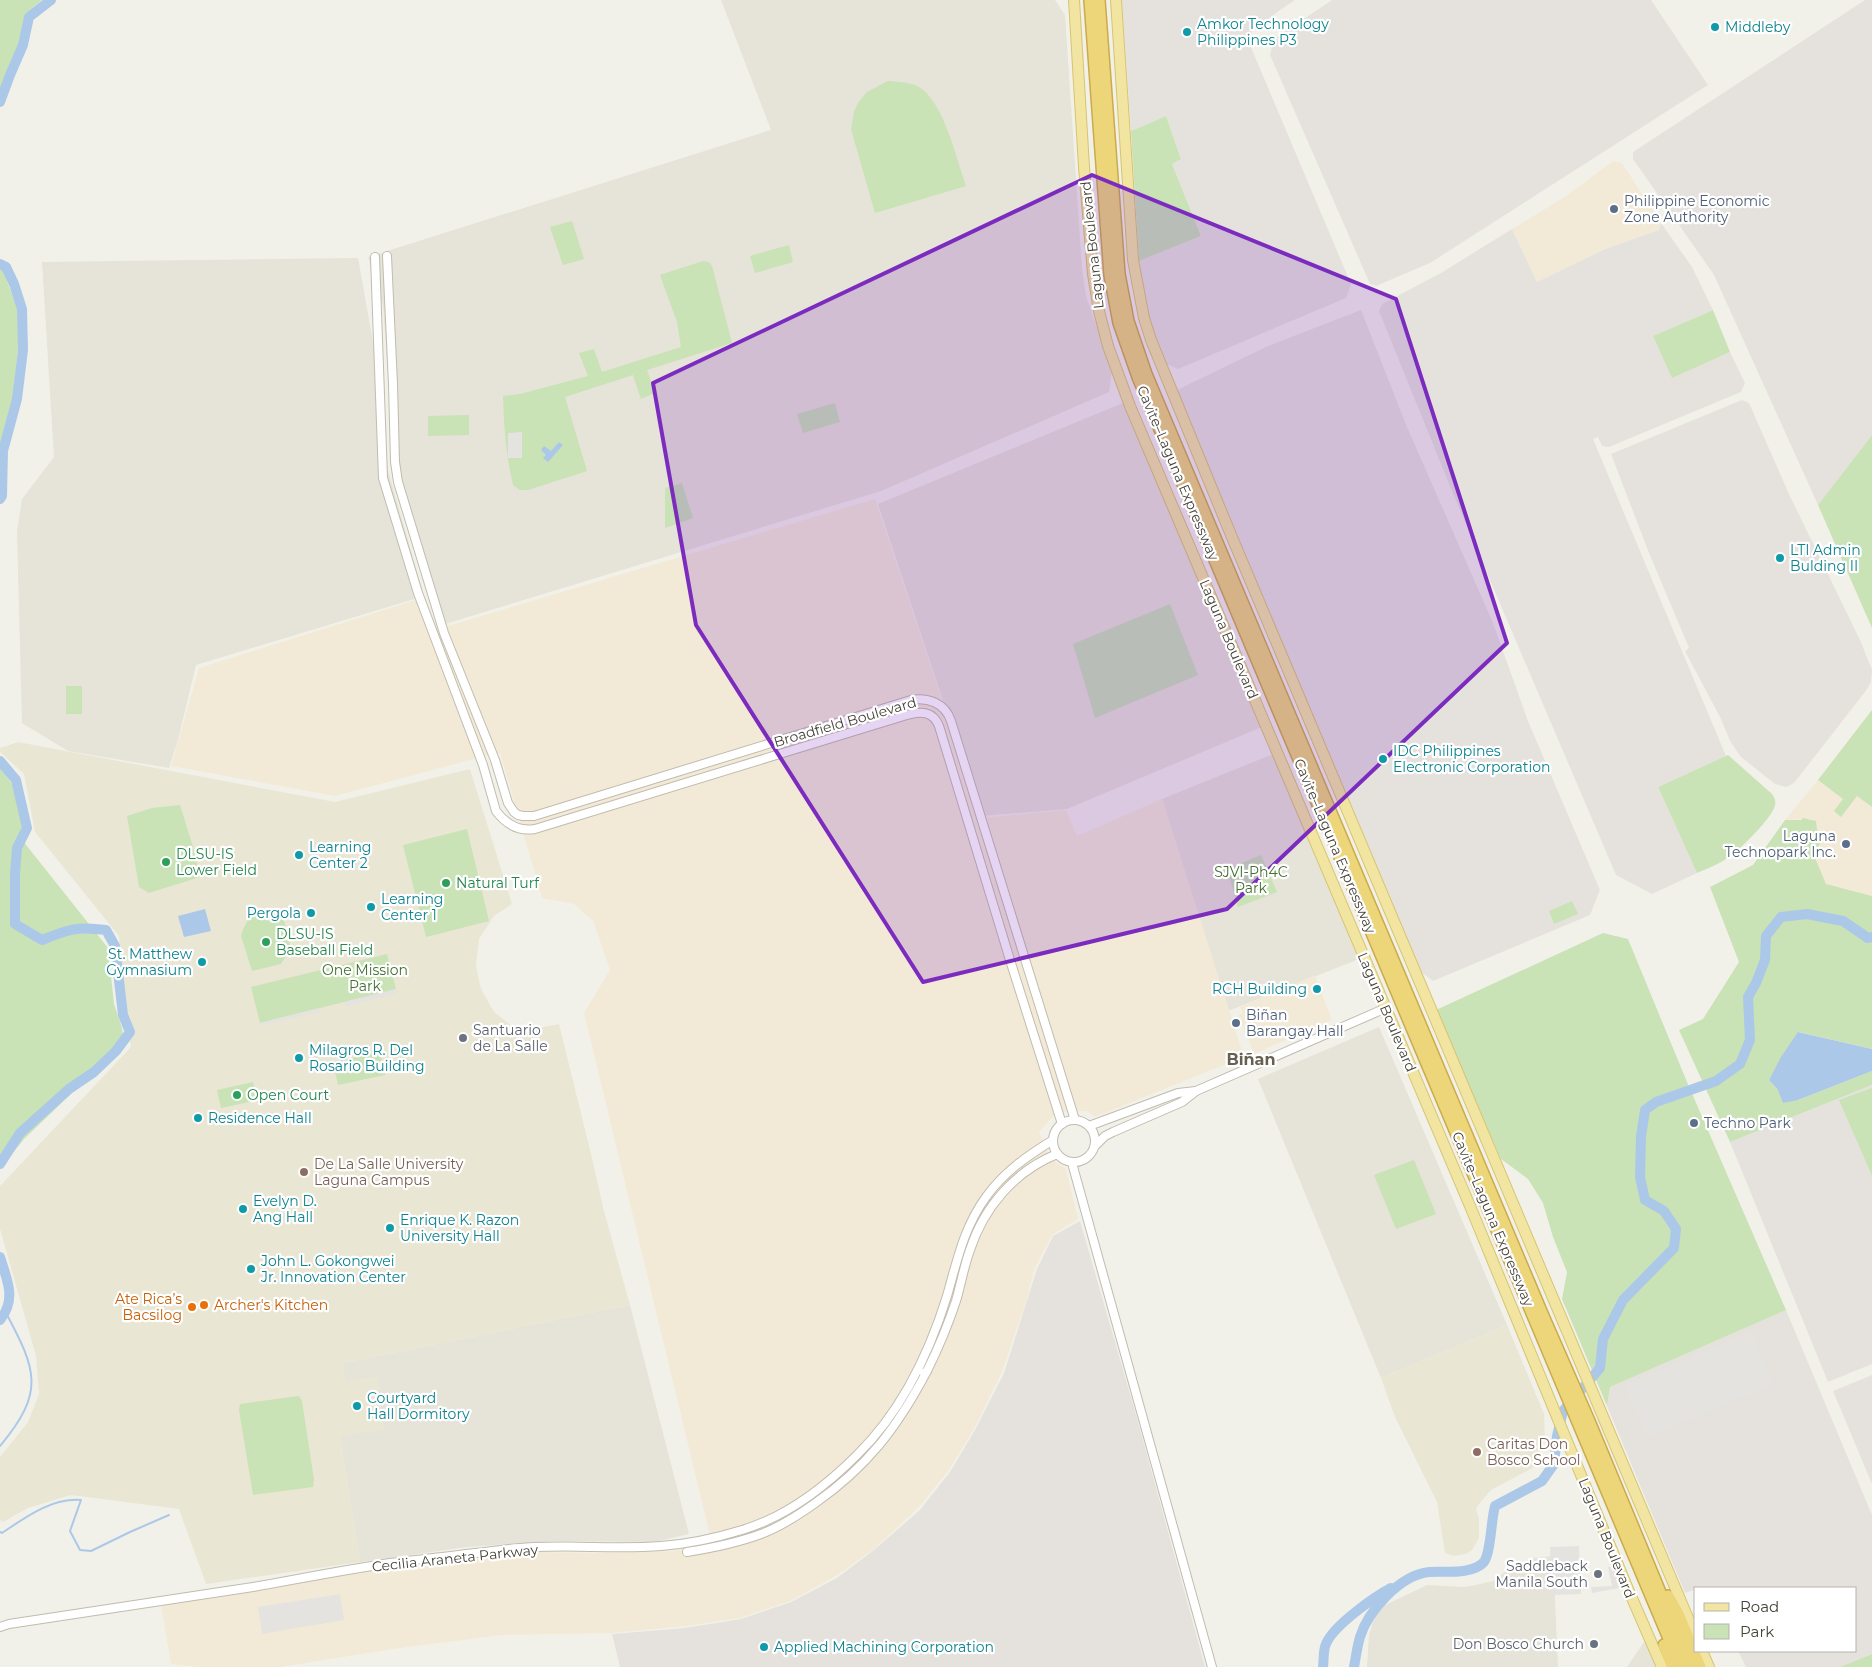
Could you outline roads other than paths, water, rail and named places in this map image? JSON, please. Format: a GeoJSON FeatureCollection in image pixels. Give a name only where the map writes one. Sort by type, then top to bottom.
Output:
{"type":"FeatureCollection","features":[{"type":"Feature","properties":{"kind":"highway","name":"Cavite–Laguna Expressway"},"geometry":{"type":"LineString","coordinates":[[1090,0],[1106,241],[1112,292],[1119,323],[1138,377],[1285,717]]}},
{"type":"Feature","properties":{"kind":"highway","name":"Cavite–Laguna Expressway"},"geometry":{"type":"LineString","coordinates":[[1099,0],[1115,240],[1119,274],[1128,321],[1146,374],[1297,746],[1586,1425],[1642,1561],[1681,1667]]}},
{"type":"Feature","properties":{"kind":"highway","name":"Cavite–Laguna Expressway"},"geometry":{"type":"LineString","coordinates":[[1642,1561],[1691,1667]]}},
{"type":"Feature","properties":{"kind":"highway"},"geometry":{"type":"LineString","coordinates":[[1642,1561],[1657,1629],[1673,1667]]}},
{"type":"Feature","properties":{"kind":"highway"},"geometry":{"type":"LineString","coordinates":[[1642,1561],[1679,1616],[1700,1667]]}},
{"type":"Feature","properties":{"kind":"main road","name":"Laguna Boulevard"},"geometry":{"type":"LineString","coordinates":[[1074,0],[1091,260],[1097,302],[1108,346],[1134,415],[1470,1206],[1662,1667]]}},
{"type":"Feature","properties":{"kind":"main road"},"geometry":{"type":"LineString","coordinates":[[1116,0],[1134,260],[1144,318],[1166,381],[1694,1632]]}},
{"type":"Feature","properties":{"kind":"main road"},"geometry":{"type":"LineString","coordinates":[[1702,1652],[1709,1667]]}},
{"type":"Feature","properties":{"kind":"street","name":"Broadfield Boulevard"},"geometry":{"type":"LineString","coordinates":[[387,256],[395,462],[398,482],[444,633],[495,760],[508,803],[514,812],[518,815],[534,816],[911,700],[926,699],[934,702],[947,712],[951,720],[1075,1120]]}},
{"type":"Feature","properties":{"kind":"street","name":"Broadfield Boulevard"},"geometry":{"type":"LineString","coordinates":[[375,257],[384,478],[418,593],[483,764],[496,811],[514,827],[524,830],[535,829],[907,715],[922,712],[931,715],[939,726],[1062,1124]]}},
{"type":"Feature","properties":{"kind":"street"},"geometry":{"type":"LineString","coordinates":[[1096,1146],[1096,1138],[1089,1126],[1084,1122],[1075,1120],[1062,1124],[1055,1132],[1053,1140],[1056,1154],[1062,1159],[1072,1163],[1082,1162],[1088,1158],[1105,1136],[1182,1102],[1196,1091],[1386,1008]]}},
{"type":"Feature","properties":{"kind":"street"},"geometry":{"type":"LineString","coordinates":[[1089,1126],[1178,1093],[1196,1091]]}},
{"type":"Feature","properties":{"kind":"street","name":"Cecilia Araneta Parkway"},"geometry":{"type":"LineString","coordinates":[[0,1627],[8,1624],[411,1560],[522,1548],[662,1546],[685,1543],[739,1531],[767,1521],[781,1514],[814,1491],[845,1466],[873,1438],[912,1381],[939,1319],[960,1248],[976,1212],[992,1188],[1012,1168],[1053,1140]]}},
{"type":"Feature","properties":{"kind":"street"},"geometry":{"type":"LineString","coordinates":[[687,1552],[740,1541],[765,1532],[794,1518],[828,1494],[858,1469],[880,1445],[905,1409],[927,1372],[959,1291],[969,1251],[986,1216],[1007,1187],[1044,1159],[1056,1154]]}},
{"type":"Feature","properties":{"kind":"street"},"geometry":{"type":"LineString","coordinates":[[1072,1163],[1212,1667]]}},
{"type":"Feature","properties":{"kind":"street","name":"Cecilia Araneta Parkway"},"geometry":{"type":"LineString","coordinates":[[912,1381],[927,1372]]}},
{"type":"Feature","properties":{"kind":"water"},"geometry":{"type":"Polygon","coordinates":[[[559,442],[563,445],[548,462],[543,458],[546,455],[541,450],[544,446],[551,451],[559,442]]]}},
{"type":"Feature","properties":{"kind":"water"},"geometry":{"type":"Polygon","coordinates":[[[205,909],[211,931],[184,937],[178,916],[205,909]]]}},
{"type":"Feature","properties":{"kind":"water"},"geometry":{"type":"Polygon","coordinates":[[[1798,1032],[1872,1049],[1872,1071],[1798,1100],[1783,1103],[1778,1090],[1769,1080],[1781,1057],[1798,1032]]]}},
{"type":"Feature","properties":{"kind":"waterway"},"geometry":{"type":"LineString","coordinates":[[0,102],[23,45],[29,17],[51,0]]}},
{"type":"Feature","properties":{"kind":"waterway"},"geometry":{"type":"LineString","coordinates":[[0,264],[6,267],[22,309],[23,350],[17,399],[3,451],[2,496],[0,499]]}},
{"type":"Feature","properties":{"kind":"waterway"},"geometry":{"type":"LineString","coordinates":[[0,761],[16,780],[27,828],[17,848],[15,924],[42,940],[74,929],[106,930],[115,946],[123,1015],[130,1032],[116,1051],[94,1072],[69,1089],[20,1133],[0,1164]]}},
{"type":"Feature","properties":{"kind":"waterway"},"geometry":{"type":"LineString","coordinates":[[1354,1667],[1364,1627],[1370,1616],[1387,1596],[1407,1580],[1418,1575],[1429,1572],[1466,1571],[1479,1566],[1484,1562],[1488,1551],[1495,1506],[1542,1481],[1554,1464],[1557,1436],[1563,1411],[1600,1368],[1603,1339],[1623,1300],[1674,1248],[1676,1229],[1664,1211],[1645,1200],[1640,1177],[1641,1137],[1645,1110],[1656,1102],[1716,1081],[1740,1064],[1750,1040],[1748,997],[1765,960],[1766,936],[1781,917],[1807,914],[1843,921],[1868,938],[1872,937]]}},
{"type":"Feature","properties":{"kind":"waterway"},"geometry":{"type":"LineString","coordinates":[[0,1257],[9,1289],[8,1305],[0,1320]]}},
{"type":"Feature","properties":{"kind":"waterway"},"geometry":{"type":"LineString","coordinates":[[0,1446],[24,1411],[30,1395],[32,1381],[30,1366],[6,1313]]}},
{"type":"Feature","properties":{"kind":"waterway"},"geometry":{"type":"LineString","coordinates":[[0,1532],[2,1533],[49,1505],[70,1500],[81,1500],[70,1531],[80,1550],[91,1551],[169,1515]]}},
{"type":"Feature","properties":{"kind":"waterway"},"geometry":{"type":"LineString","coordinates":[[1323,1667],[1325,1646],[1330,1637],[1345,1621],[1391,1588]]}},
{"type":"Feature","properties":{"kind":"place","name":"Middleby"},"geometry":{"type":"Point","coordinates":[1715,27]}},
{"type":"Feature","properties":{"kind":"place","name":"Amkor Technology Philippines P3"},"geometry":{"type":"Point","coordinates":[1187,32]}},
{"type":"Feature","properties":{"kind":"place","name":"Philippine Economic Zone Authority"},"geometry":{"type":"Point","coordinates":[1614,209]}},
{"type":"Feature","properties":{"kind":"place","name":"LTI Admin Bulding II"},"geometry":{"type":"Point","coordinates":[1780,558]}},
{"type":"Feature","properties":{"kind":"place","name":"IDC Philippines Electronic Corporation"},"geometry":{"type":"Point","coordinates":[1383,759]}},
{"type":"Feature","properties":{"kind":"place","name":"Laguna Technopark Inc."},"geometry":{"type":"Point","coordinates":[1846,844]}},
{"type":"Feature","properties":{"kind":"place","name":"Learning Center 2"},"geometry":{"type":"Point","coordinates":[299,855]}},
{"type":"Feature","properties":{"kind":"place","name":"DLSU-IS Lower Field"},"geometry":{"type":"Point","coordinates":[166,862]}},
{"type":"Feature","properties":{"kind":"place","name":"Natural Turf"},"geometry":{"type":"Point","coordinates":[446,883]}},
{"type":"Feature","properties":{"kind":"place","name":"Learning Center 1"},"geometry":{"type":"Point","coordinates":[371,907]}},
{"type":"Feature","properties":{"kind":"place","name":"Pergola"},"geometry":{"type":"Point","coordinates":[311,913]}},
{"type":"Feature","properties":{"kind":"place","name":"DLSU-IS Baseball Field"},"geometry":{"type":"Point","coordinates":[266,942]}},
{"type":"Feature","properties":{"kind":"place","name":"St. Matthew Gymnasium"},"geometry":{"type":"Point","coordinates":[202,962]}},
{"type":"Feature","properties":{"kind":"place","name":"RCH Building"},"geometry":{"type":"Point","coordinates":[1317,989]}},
{"type":"Feature","properties":{"kind":"place","name":"Biñan Barangay Hall"},"geometry":{"type":"Point","coordinates":[1236,1023]}},
{"type":"Feature","properties":{"kind":"place","name":"Santuario de La Salle"},"geometry":{"type":"Point","coordinates":[463,1038]}},
{"type":"Feature","properties":{"kind":"place","name":"Milagros R. Del Rosario Building"},"geometry":{"type":"Point","coordinates":[299,1058]}},
{"type":"Feature","properties":{"kind":"place","name":"Open Court"},"geometry":{"type":"Point","coordinates":[237,1095]}},
{"type":"Feature","properties":{"kind":"place","name":"Residence Hall"},"geometry":{"type":"Point","coordinates":[198,1118]}},
{"type":"Feature","properties":{"kind":"place","name":"Techno Park"},"geometry":{"type":"Point","coordinates":[1694,1123]}},
{"type":"Feature","properties":{"kind":"place","name":"De La Salle University Laguna Campus"},"geometry":{"type":"Point","coordinates":[304,1172]}},
{"type":"Feature","properties":{"kind":"place","name":"Evelyn D. Ang Hall"},"geometry":{"type":"Point","coordinates":[243,1209]}},
{"type":"Feature","properties":{"kind":"place","name":"Enrique K. Razon University Hall"},"geometry":{"type":"Point","coordinates":[390,1228]}},
{"type":"Feature","properties":{"kind":"place","name":"John L. Gokongwei Jr. Innovation Center"},"geometry":{"type":"Point","coordinates":[251,1269]}},
{"type":"Feature","properties":{"kind":"place","name":"Archer's Kitchen"},"geometry":{"type":"Point","coordinates":[204,1305]}},
{"type":"Feature","properties":{"kind":"place","name":"Ate Rica’s Bacsilog"},"geometry":{"type":"Point","coordinates":[192,1307]}},
{"type":"Feature","properties":{"kind":"place","name":"Courtyard Hall Dormitory"},"geometry":{"type":"Point","coordinates":[357,1406]}},
{"type":"Feature","properties":{"kind":"place","name":"Caritas Don Bosco School"},"geometry":{"type":"Point","coordinates":[1477,1452]}},
{"type":"Feature","properties":{"kind":"place","name":"Saddleback Manila South"},"geometry":{"type":"Point","coordinates":[1598,1574]}},
{"type":"Feature","properties":{"kind":"place","name":"Don Bosco Church"},"geometry":{"type":"Point","coordinates":[1594,1644]}},
{"type":"Feature","properties":{"kind":"place","name":"Applied Machining Corporation"},"geometry":{"type":"Point","coordinates":[764,1647]}},
{"type":"Feature","properties":{"kind":"district","name":"Biñan"},"geometry":{"type":"Point","coordinates":[1251,1059]}},
{"type":"Feature","properties":{"kind":"park label","name":"SJVI-Ph4C Park"},"geometry":{"type":"Point","coordinates":[1251,880]}},
{"type":"Feature","properties":{"kind":"park label","name":"One Mission Park"},"geometry":{"type":"Point","coordinates":[365,978]}}]}
